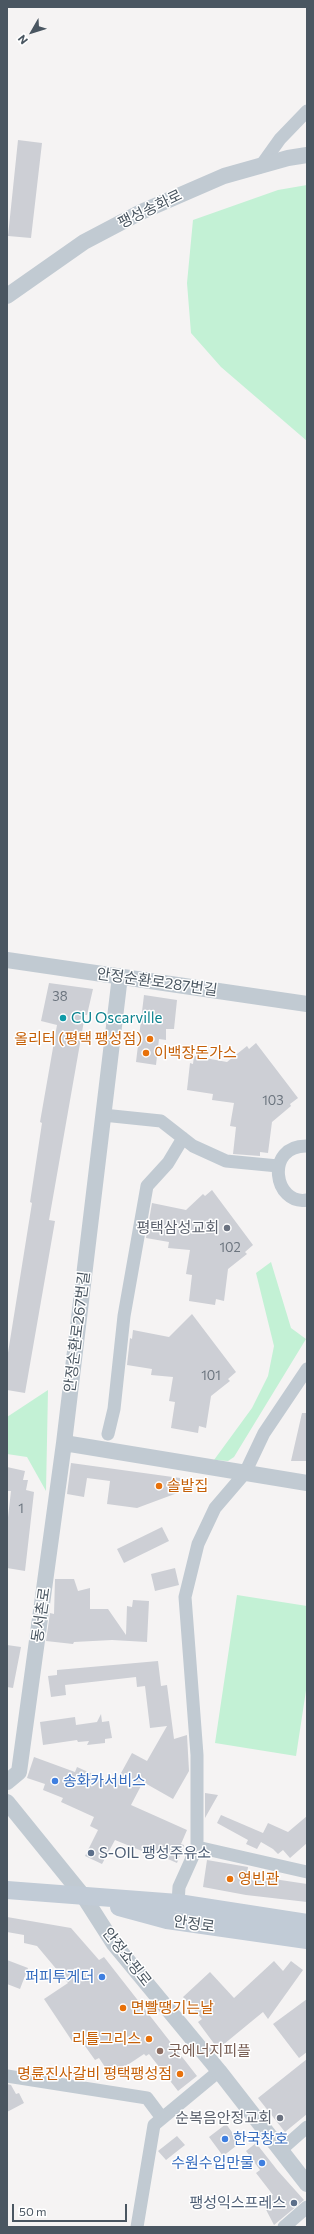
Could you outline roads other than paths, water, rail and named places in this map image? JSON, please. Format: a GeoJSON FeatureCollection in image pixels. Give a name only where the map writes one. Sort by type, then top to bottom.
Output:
{"type":"FeatureCollection","features":[{"type":"Feature","properties":{"kind":"main road","name":"안정로"},"geometry":{"type":"LineString","coordinates":[[7,1890],[178,1903],[307,1923]]}},
{"type":"Feature","properties":{"kind":"main road","name":"안정로"},"geometry":{"type":"LineString","coordinates":[[84,1897],[167,1920],[307,1940]]}},
{"type":"Feature","properties":{"kind":"street"},"geometry":{"type":"LineString","coordinates":[[260,167],[280,138],[307,111]]}},
{"type":"Feature","properties":{"kind":"street","name":"팽성송화로"},"geometry":{"type":"LineString","coordinates":[[7,296],[84,242],[141,212],[224,176],[288,158],[307,155]]}},
{"type":"Feature","properties":{"kind":"street","name":"안정순환로287번길"},"geometry":{"type":"LineString","coordinates":[[7,960],[307,1004]]}},
{"type":"Feature","properties":{"kind":"street","name":"안정순환로267번길"},"geometry":{"type":"LineString","coordinates":[[64,1442],[120,976]]}},
{"type":"Feature","properties":{"kind":"street"},"geometry":{"type":"LineString","coordinates":[[103,1115],[161,1121],[193,1146],[226,1161],[278,1166]]}},
{"type":"Feature","properties":{"kind":"street"},"geometry":{"type":"LineString","coordinates":[[108,1434],[114,1409],[124,1316],[147,1186],[168,1163],[183,1138]]}},
{"type":"Feature","properties":{"kind":"street"},"geometry":{"type":"LineString","coordinates":[[307,1146],[294,1148],[284,1155],[278,1166],[278,1178],[283,1189],[292,1197],[307,1200]]}},
{"type":"Feature","properties":{"kind":"street"},"geometry":{"type":"LineString","coordinates":[[178,1903],[179,1887],[196,1848],[197,1754],[185,1597],[198,1544],[215,1508],[245,1473],[264,1433],[307,1369]]}},
{"type":"Feature","properties":{"kind":"street"},"geometry":{"type":"LineString","coordinates":[[64,1442],[307,1483]]}},
{"type":"Feature","properties":{"kind":"street","name":"동서촌로"},"geometry":{"type":"LineString","coordinates":[[7,1782],[19,1772],[64,1442]]}},
{"type":"Feature","properties":{"kind":"street"},"geometry":{"type":"LineString","coordinates":[[7,1802],[84,1897]]}},
{"type":"Feature","properties":{"kind":"street"},"geometry":{"type":"LineString","coordinates":[[196,1848],[307,1872]]}},
{"type":"Feature","properties":{"kind":"street","name":"안정쇼핑로"},"geometry":{"type":"LineString","coordinates":[[84,1897],[114,1944],[219,2071],[307,2184]]}},
{"type":"Feature","properties":{"kind":"street"},"geometry":{"type":"LineString","coordinates":[[137,2227],[154,2125],[219,2071]]}},
{"type":"Feature","properties":{"kind":"street"},"geometry":{"type":"LineString","coordinates":[[7,2076],[147,2098],[162,2118]]}},
{"type":"Feature","properties":{"kind":"street"},"geometry":{"type":"LineString","coordinates":[[281,2150],[307,2127]]}},
{"type":"Feature","properties":{"kind":"street"},"geometry":{"type":"LineString","coordinates":[[284,2227],[307,2207]]}},
{"type":"Feature","properties":{"kind":"place","name":"CU Oscarville"},"geometry":{"type":"Point","coordinates":[63,1018]}},
{"type":"Feature","properties":{"kind":"place","name":"올리터 (평택 팽성점)"},"geometry":{"type":"Point","coordinates":[150,1039]}},
{"type":"Feature","properties":{"kind":"place","name":"이백장돈가스"},"geometry":{"type":"Point","coordinates":[146,1053]}},
{"type":"Feature","properties":{"kind":"place","name":"평택삼성교회"},"geometry":{"type":"Point","coordinates":[227,1228]}},
{"type":"Feature","properties":{"kind":"place","name":"솔밭집"},"geometry":{"type":"Point","coordinates":[159,1486]}},
{"type":"Feature","properties":{"kind":"place","name":"송화카서비스"},"geometry":{"type":"Point","coordinates":[55,1781]}},
{"type":"Feature","properties":{"kind":"place","name":"S-OIL 팽성주유소"},"geometry":{"type":"Point","coordinates":[91,1853]}},
{"type":"Feature","properties":{"kind":"place","name":"영빈관"},"geometry":{"type":"Point","coordinates":[230,1879]}},
{"type":"Feature","properties":{"kind":"place","name":"퍼피투게더"},"geometry":{"type":"Point","coordinates":[102,1977]}},
{"type":"Feature","properties":{"kind":"place","name":"면빨땡기는날"},"geometry":{"type":"Point","coordinates":[123,2008]}},
{"type":"Feature","properties":{"kind":"place","name":"리틀그리스"},"geometry":{"type":"Point","coordinates":[149,2039]}},
{"type":"Feature","properties":{"kind":"place","name":"굿에너지피플"},"geometry":{"type":"Point","coordinates":[160,2051]}},
{"type":"Feature","properties":{"kind":"place","name":"명륜진사갈비 평택팽성점"},"geometry":{"type":"Point","coordinates":[180,2074]}},
{"type":"Feature","properties":{"kind":"place","name":"순복음안정교회"},"geometry":{"type":"Point","coordinates":[280,2118]}},
{"type":"Feature","properties":{"kind":"place","name":"한국창호"},"geometry":{"type":"Point","coordinates":[225,2139]}},
{"type":"Feature","properties":{"kind":"place","name":"수원수입만물"},"geometry":{"type":"Point","coordinates":[262,2163]}},
{"type":"Feature","properties":{"kind":"place","name":"팽성익스프레스"},"geometry":{"type":"Point","coordinates":[294,2203]}}]}
